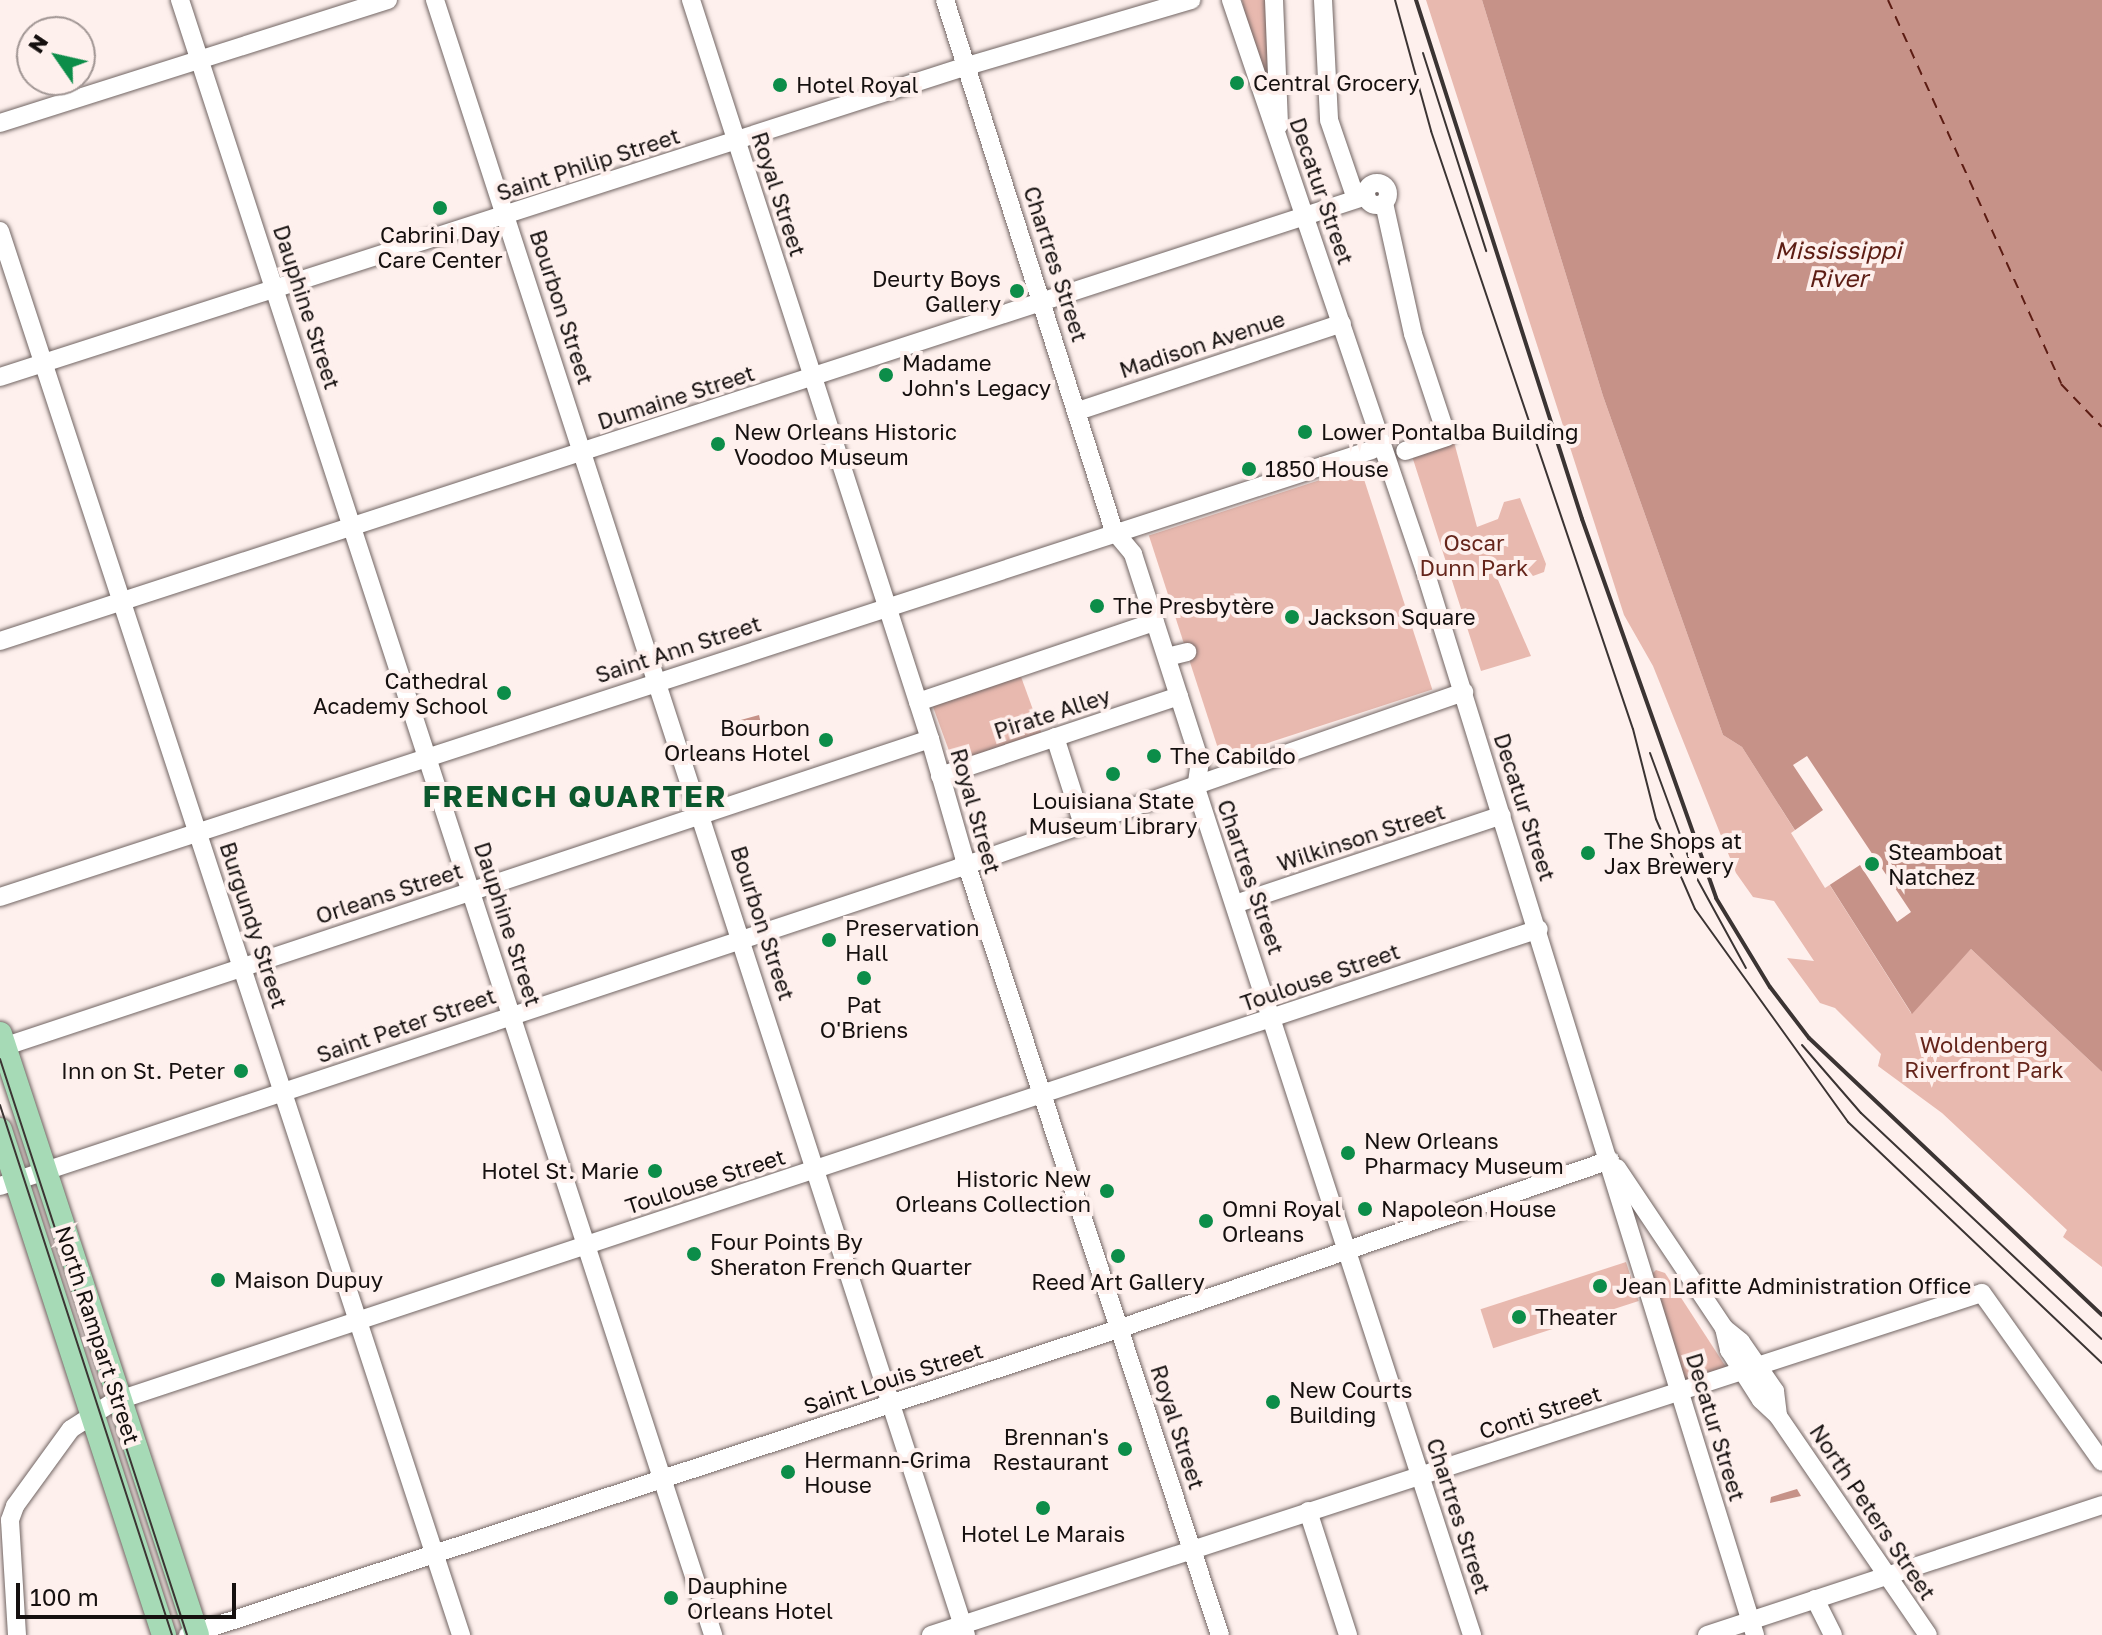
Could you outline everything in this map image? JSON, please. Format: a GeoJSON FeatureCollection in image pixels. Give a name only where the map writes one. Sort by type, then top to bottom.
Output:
{"type":"FeatureCollection","features":[{"type":"Feature","properties":{"kind":"main road","name":"North Rampart Street"},"geometry":{"type":"LineString","coordinates":[[1,1043],[193,1634]]}},
{"type":"Feature","properties":{"kind":"main road","name":"North Rampart Street"},"geometry":{"type":"LineString","coordinates":[[0,1130],[8,1183],[93,1412],[164,1635]]}},
{"type":"Feature","properties":{"kind":"street","name":"Dauphine Street"},"geometry":{"type":"LineString","coordinates":[[180,0],[713,1635]]}},
{"type":"Feature","properties":{"kind":"street"},"geometry":{"type":"LineString","coordinates":[[0,123],[388,0]]}},
{"type":"Feature","properties":{"kind":"street","name":"Bourbon Street"},"geometry":{"type":"LineString","coordinates":[[435,0],[743,937],[964,1630]]}},
{"type":"Feature","properties":{"kind":"street","name":"Royal Street"},"geometry":{"type":"LineString","coordinates":[[691,0],[930,739],[966,865],[1045,1094],[1220,1635]]}},
{"type":"Feature","properties":{"kind":"street","name":"Chartres Street"},"geometry":{"type":"LineString","coordinates":[[945,0],[1078,411],[1120,529],[1133,554],[1167,657],[1200,761],[1202,785],[1235,904],[1472,1635]]}},
{"type":"Feature","properties":{"kind":"street","name":"Saint Philip Street"},"geometry":{"type":"LineString","coordinates":[[0,377],[967,66],[1191,0]]}},
{"type":"Feature","properties":{"kind":"street","name":"Decatur Street"},"geometry":{"type":"LineString","coordinates":[[1231,0],[1280,135],[1464,692],[1753,1628]]}},
{"type":"Feature","properties":{"kind":"street"},"geometry":{"type":"LineString","coordinates":[[1274,0],[1280,135]]}},
{"type":"Feature","properties":{"kind":"street"},"geometry":{"type":"LineString","coordinates":[[1323,0],[1329,120],[1361,198],[1376,205],[1384,203],[1413,334],[1447,437],[1405,451]]}},
{"type":"Feature","properties":{"kind":"street","name":"Dumaine Street"},"geometry":{"type":"LineString","coordinates":[[0,641],[1361,198]]}},
{"type":"Feature","properties":{"kind":"street","name":"Burgundy Street"},"geometry":{"type":"LineString","coordinates":[[0,231],[461,1635]]}},
{"type":"Feature","properties":{"kind":"street","name":"Madison Avenue"},"geometry":{"type":"LineString","coordinates":[[1078,411],[1342,323]]}},
{"type":"Feature","properties":{"kind":"street","name":"Saint Ann Street"},"geometry":{"type":"LineString","coordinates":[[0,897],[1120,529],[1253,493],[1372,450]]}},
{"type":"Feature","properties":{"kind":"street"},"geometry":{"type":"LineString","coordinates":[[918,702],[1155,622]]}},
{"type":"Feature","properties":{"kind":"street"},"geometry":{"type":"LineString","coordinates":[[1167,657],[1187,652]]}},
{"type":"Feature","properties":{"kind":"street","name":"Saint Peter Street"},"geometry":{"type":"LineString","coordinates":[[8,1183],[283,1093],[512,1013],[966,865],[1202,785],[1332,735],[1464,692]]}},
{"type":"Feature","properties":{"kind":"street","name":"Pirate Alley"},"geometry":{"type":"LineString","coordinates":[[940,776],[1179,696]]}},
{"type":"Feature","properties":{"kind":"street"},"geometry":{"type":"LineString","coordinates":[[1055,737],[1083,825]]}},
{"type":"Feature","properties":{"kind":"street","name":"Orleans Street"},"geometry":{"type":"LineString","coordinates":[[1,1043],[243,967],[930,739]]}},
{"type":"Feature","properties":{"kind":"street","name":"Wilkinson Street"},"geometry":{"type":"LineString","coordinates":[[1235,904],[1502,815]]}},
{"type":"Feature","properties":{"kind":"street","name":"Toulouse Street"},"geometry":{"type":"LineString","coordinates":[[13,1599],[15,1506],[60,1440],[93,1412],[119,1399],[1539,929]]}},
{"type":"Feature","properties":{"kind":"street","name":"Saint Louis Street"},"geometry":{"type":"LineString","coordinates":[[193,1634],[1121,1328],[1610,1160]]}},
{"type":"Feature","properties":{"kind":"street","name":"North Peters Street"},"geometry":{"type":"LineString","coordinates":[[1610,1160],[1724,1328],[1729,1350],[1775,1391],[1778,1416],[1928,1635]]}},
{"type":"Feature","properties":{"kind":"street","name":"Conti Street"},"geometry":{"type":"LineString","coordinates":[[931,1635],[964,1630],[1192,1549],[1982,1293],[2102,1462]]}},
{"type":"Feature","properties":{"kind":"street"},"geometry":{"type":"LineString","coordinates":[[1707,1635],[1753,1628],[1815,1599],[2102,1505]]}},
{"type":"Feature","properties":{"kind":"street"},"geometry":{"type":"LineString","coordinates":[[1308,1511],[1348,1635]]}},
{"type":"Feature","properties":{"kind":"street"},"geometry":{"type":"LineString","coordinates":[[0,1567],[25,1635]]}},
{"type":"Feature","properties":{"kind":"street"},"geometry":{"type":"LineString","coordinates":[[13,1599],[17,1635]]}},
{"type":"Feature","properties":{"kind":"street"},"geometry":{"type":"LineString","coordinates":[[1815,1599],[1833,1635]]}},
{"type":"Feature","properties":{"kind":"green space"},"geometry":{"type":"Polygon","coordinates":[[[1242,0],[1266,0],[1268,94],[1249,33],[1242,0]]]}},
{"type":"Feature","properties":{"kind":"green space","name":"Woldenberg Riverfront Park"},"geometry":{"type":"Polygon","coordinates":[[[1426,0],[1482,0],[1603,396],[1723,735],[1742,747],[1911,1013],[1971,949],[2102,1072],[2102,1267],[2063,1237],[2067,1230],[1942,1113],[1878,1066],[1881,1054],[1835,1008],[1820,1003],[1787,958],[1814,961],[1774,901],[1753,897],[1736,873],[1653,666],[1624,615],[1426,0]]]}},
{"type":"Feature","properties":{"kind":"green space","name":"Oscar Dunn Park"},"geometry":{"type":"Polygon","coordinates":[[[1454,442],[1477,527],[1498,519],[1504,502],[1520,498],[1546,564],[1544,572],[1522,580],[1511,567],[1495,573],[1531,656],[1481,671],[1412,456],[1454,442]]]}},
{"type":"Feature","properties":{"kind":"green space","name":"Jackson Square"},"geometry":{"type":"Polygon","coordinates":[[[1360,467],[1432,690],[1221,758],[1149,536],[1360,467]]]}},
{"type":"Feature","properties":{"kind":"green space"},"geometry":{"type":"Polygon","coordinates":[[[1020,674],[1043,736],[955,768],[933,706],[1020,674]]]}},
{"type":"Feature","properties":{"kind":"green space"},"geometry":{"type":"Polygon","coordinates":[[[1626,1262],[1639,1301],[1493,1348],[1480,1309],[1626,1262]]]}},
{"type":"Feature","properties":{"kind":"green space"},"geometry":{"type":"Polygon","coordinates":[[[1656,1270],[1665,1273],[1726,1367],[1687,1382],[1683,1378],[1652,1274],[1656,1270]]]}},
{"type":"Feature","properties":{"kind":"water","name":"Mississippi River"},"geometry":{"type":"Polygon","coordinates":[[[1482,0],[2102,0],[2102,1072],[1971,949],[1912,1014],[1742,747],[1723,735],[1603,396],[1482,0]]]}},
{"type":"Feature","properties":{"kind":"water"},"geometry":{"type":"Polygon","coordinates":[[[759,715],[762,728],[736,732],[737,721],[759,715]]]}},
{"type":"Feature","properties":{"kind":"water"},"geometry":{"type":"Polygon","coordinates":[[[1797,1489],[1801,1496],[1770,1503],[1771,1497],[1797,1489]]]}},
{"type":"Feature","properties":{"kind":"pier"},"geometry":{"type":"Polygon","coordinates":[[[1807,756],[1911,912],[1897,922],[1860,865],[1825,888],[1791,833],[1823,810],[1793,765],[1807,756]]]}},
{"type":"Feature","properties":{"kind":"ferry route"},"geometry":{"type":"LineString","coordinates":[[1888,0],[2061,384],[2102,427]]}},
{"type":"Feature","properties":{"kind":"tram line"},"geometry":{"type":"LineString","coordinates":[[1395,0],[1431,131],[1633,729],[1656,819],[1695,909],[1848,1122],[2102,1363]]}},
{"type":"Feature","properties":{"kind":"tram line"},"geometry":{"type":"LineString","coordinates":[[1423,53],[1486,251]]}},
{"type":"Feature","properties":{"kind":"tram line"},"geometry":{"type":"LineString","coordinates":[[1650,753],[1695,875],[1746,968]]}},
{"type":"Feature","properties":{"kind":"tram line"},"geometry":{"type":"LineString","coordinates":[[1802,1045],[1861,1113],[2102,1339]]}},
{"type":"Feature","properties":{"kind":"tram line"},"geometry":{"type":"LineString","coordinates":[[0,1059],[187,1635]]}},
{"type":"Feature","properties":{"kind":"tram line"},"geometry":{"type":"LineString","coordinates":[[0,1105],[172,1635]]}},
{"type":"Feature","properties":{"kind":"railway"},"geometry":{"type":"LineString","coordinates":[[1416,0],[1582,519],[1716,898],[1770,987],[1809,1038],[2102,1315]]}},
{"type":"Feature","properties":{"kind":"place","name":"Central Grocery"},"geometry":{"type":"Point","coordinates":[1237,83]}},
{"type":"Feature","properties":{"kind":"place","name":"Hotel Royal"},"geometry":{"type":"Point","coordinates":[780,85]}},
{"type":"Feature","properties":{"kind":"place","name":"Cabrini Day Care Center"},"geometry":{"type":"Point","coordinates":[440,208]}},
{"type":"Feature","properties":{"kind":"place","name":"Deurty Boys Gallery"},"geometry":{"type":"Point","coordinates":[1017,291]}},
{"type":"Feature","properties":{"kind":"place","name":"Madame John's Legacy"},"geometry":{"type":"Point","coordinates":[886,375]}},
{"type":"Feature","properties":{"kind":"place","name":"Lower Pontalba Building"},"geometry":{"type":"Point","coordinates":[1305,432]}},
{"type":"Feature","properties":{"kind":"place","name":"New Orleans Historic Voodoo Museum"},"geometry":{"type":"Point","coordinates":[718,444]}},
{"type":"Feature","properties":{"kind":"place","name":"1850 House"},"geometry":{"type":"Point","coordinates":[1249,469]}},
{"type":"Feature","properties":{"kind":"place","name":"The Presbytère"},"geometry":{"type":"Point","coordinates":[1097,606]}},
{"type":"Feature","properties":{"kind":"place","name":"Jackson Square"},"geometry":{"type":"Point","coordinates":[1292,617]}},
{"type":"Feature","properties":{"kind":"place","name":"Cathedral Academy School"},"geometry":{"type":"Point","coordinates":[504,693]}},
{"type":"Feature","properties":{"kind":"place","name":"Bourbon Orleans Hotel"},"geometry":{"type":"Point","coordinates":[826,740]}},
{"type":"Feature","properties":{"kind":"place","name":"The Cabildo"},"geometry":{"type":"Point","coordinates":[1154,756]}},
{"type":"Feature","properties":{"kind":"place","name":"Louisiana State Museum Library"},"geometry":{"type":"Point","coordinates":[1113,774]}},
{"type":"Feature","properties":{"kind":"place","name":"The Shops at Jax Brewery"},"geometry":{"type":"Point","coordinates":[1588,853]}},
{"type":"Feature","properties":{"kind":"place","name":"Steamboat Natchez"},"geometry":{"type":"Point","coordinates":[1872,864]}},
{"type":"Feature","properties":{"kind":"place","name":"Preservation Hall"},"geometry":{"type":"Point","coordinates":[829,940]}},
{"type":"Feature","properties":{"kind":"place","name":"Pat O'Briens"},"geometry":{"type":"Point","coordinates":[864,978]}},
{"type":"Feature","properties":{"kind":"place","name":"Inn on St. Peter"},"geometry":{"type":"Point","coordinates":[241,1071]}},
{"type":"Feature","properties":{"kind":"place","name":"New Orleans Pharmacy Museum"},"geometry":{"type":"Point","coordinates":[1348,1153]}},
{"type":"Feature","properties":{"kind":"place","name":"Hotel St. Marie"},"geometry":{"type":"Point","coordinates":[655,1171]}},
{"type":"Feature","properties":{"kind":"place","name":"Historic New Orleans Collection"},"geometry":{"type":"Point","coordinates":[1107,1191]}},
{"type":"Feature","properties":{"kind":"place","name":"Napoleon House"},"geometry":{"type":"Point","coordinates":[1365,1209]}},
{"type":"Feature","properties":{"kind":"place","name":"Omni Royal Orleans"},"geometry":{"type":"Point","coordinates":[1206,1221]}},
{"type":"Feature","properties":{"kind":"place","name":"Four Points By Sheraton French Quarter"},"geometry":{"type":"Point","coordinates":[694,1254]}},
{"type":"Feature","properties":{"kind":"place","name":"Reed Art Gallery"},"geometry":{"type":"Point","coordinates":[1118,1256]}},
{"type":"Feature","properties":{"kind":"place","name":"Maison Dupuy"},"geometry":{"type":"Point","coordinates":[218,1280]}},
{"type":"Feature","properties":{"kind":"place","name":"Jean Lafitte Administration Office"},"geometry":{"type":"Point","coordinates":[1600,1286]}},
{"type":"Feature","properties":{"kind":"place","name":"Theater"},"geometry":{"type":"Point","coordinates":[1519,1317]}},
{"type":"Feature","properties":{"kind":"place","name":"New Courts Building"},"geometry":{"type":"Point","coordinates":[1273,1402]}},
{"type":"Feature","properties":{"kind":"place","name":"Brennan's Restaurant"},"geometry":{"type":"Point","coordinates":[1125,1449]}},
{"type":"Feature","properties":{"kind":"place","name":"Hermann-Grima House"},"geometry":{"type":"Point","coordinates":[788,1472]}},
{"type":"Feature","properties":{"kind":"place","name":"Hotel Le Marais"},"geometry":{"type":"Point","coordinates":[1043,1508]}},
{"type":"Feature","properties":{"kind":"place","name":"Dauphine Orleans Hotel"},"geometry":{"type":"Point","coordinates":[671,1598]}},
{"type":"Feature","properties":{"kind":"district","name":"FRENCH QUARTER"},"geometry":{"type":"Point","coordinates":[575,796]}}]}
